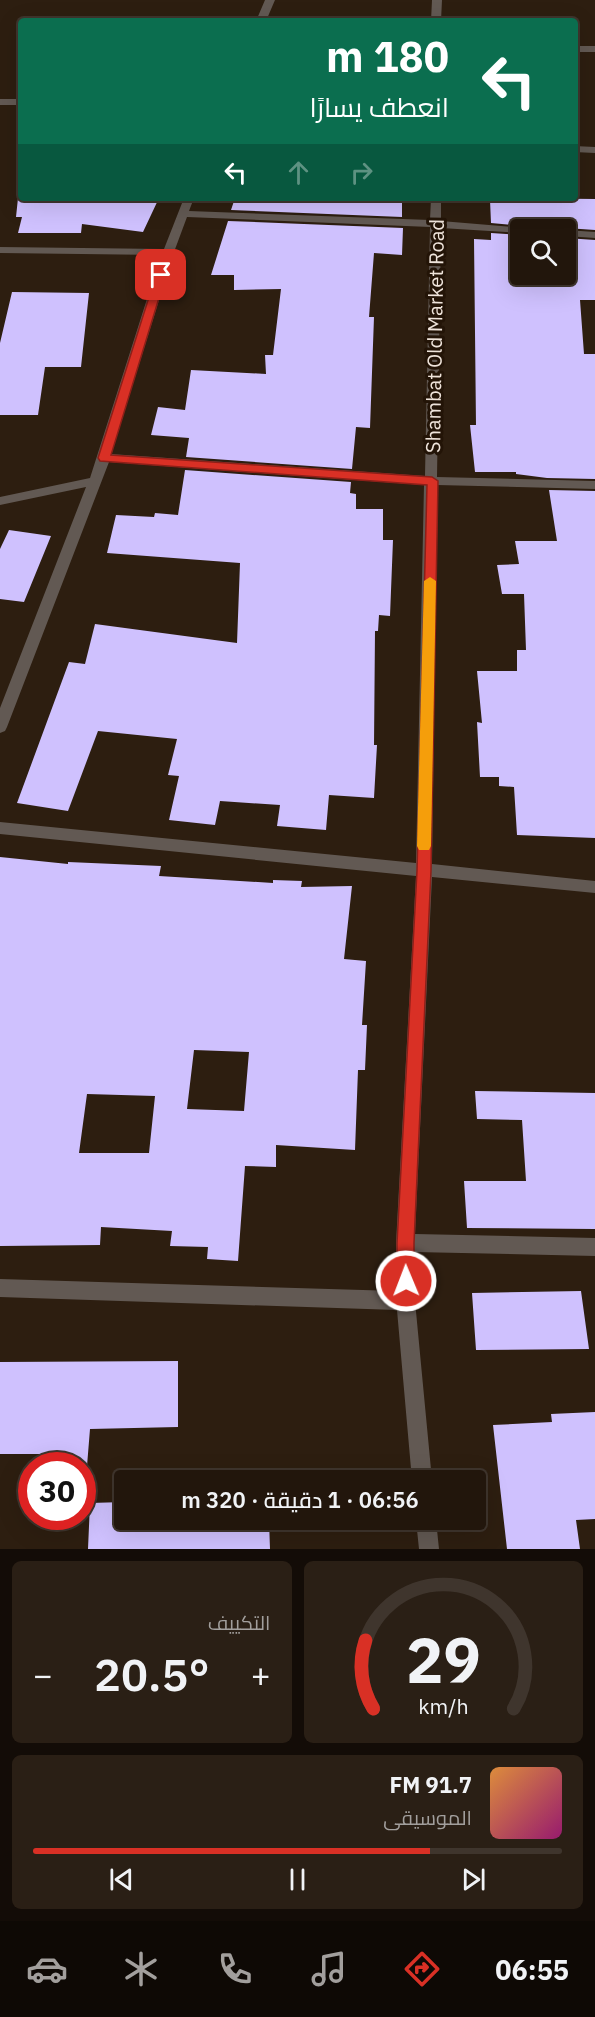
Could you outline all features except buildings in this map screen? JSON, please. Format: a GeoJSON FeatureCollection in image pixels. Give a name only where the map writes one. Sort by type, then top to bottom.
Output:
{"type":"FeatureCollection","features":[{"type":"Feature","properties":{"kind":"street"},"geometry":{"type":"LineString","coordinates":[[262,18],[270,0]]}},
{"type":"Feature","properties":{"kind":"street"},"geometry":{"type":"LineString","coordinates":[[436,18],[437,0]]}},
{"type":"Feature","properties":{"kind":"street"},"geometry":{"type":"LineString","coordinates":[[578,49],[595,49]]}},
{"type":"Feature","properties":{"kind":"street"},"geometry":{"type":"LineString","coordinates":[[0,102],[18,102]]}},
{"type":"Feature","properties":{"kind":"street"},"geometry":{"type":"LineString","coordinates":[[578,149],[595,150]]}},
{"type":"Feature","properties":{"kind":"street"},"geometry":{"type":"LineString","coordinates":[[0,727],[104,458],[168,252],[188,201]]}},
{"type":"Feature","properties":{"kind":"street","name":"Shambat Old Market Road"},"geometry":{"type":"LineString","coordinates":[[421,1470],[406,1301],[405,1243],[424,871],[436,201]]}},
{"type":"Feature","properties":{"kind":"street"},"geometry":{"type":"LineString","coordinates":[[184,214],[437,224],[510,229]]}},
{"type":"Feature","properties":{"kind":"street"},"geometry":{"type":"LineString","coordinates":[[576,234],[595,235]]}},
{"type":"Feature","properties":{"kind":"street"},"geometry":{"type":"LineString","coordinates":[[0,250],[168,252]]}},
{"type":"Feature","properties":{"kind":"street"},"geometry":{"type":"LineString","coordinates":[[104,458],[432,481],[595,485]]}},
{"type":"Feature","properties":{"kind":"street"},"geometry":{"type":"LineString","coordinates":[[0,501],[94,481]]}},
{"type":"Feature","properties":{"kind":"street"},"geometry":{"type":"LineString","coordinates":[[0,828],[595,887]]}},
{"type":"Feature","properties":{"kind":"street"},"geometry":{"type":"LineString","coordinates":[[405,1243],[595,1247]]}},
{"type":"Feature","properties":{"kind":"street"},"geometry":{"type":"LineString","coordinates":[[0,1288],[406,1301]]}},
{"type":"Feature","properties":{"kind":"street"},"geometry":{"type":"LineString","coordinates":[[427,1530],[429,1549]]}},
{"type":"Feature","properties":{"kind":"slow traffic"},"geometry":{"type":"LineString","coordinates":[[424,846],[430,581]]}},
{"type":"Feature","properties":{"kind":"route"},"geometry":{"type":"LineString","coordinates":[[161,275],[104,458],[432,481],[424,871],[405,1243],[406,1281]]}}]}
